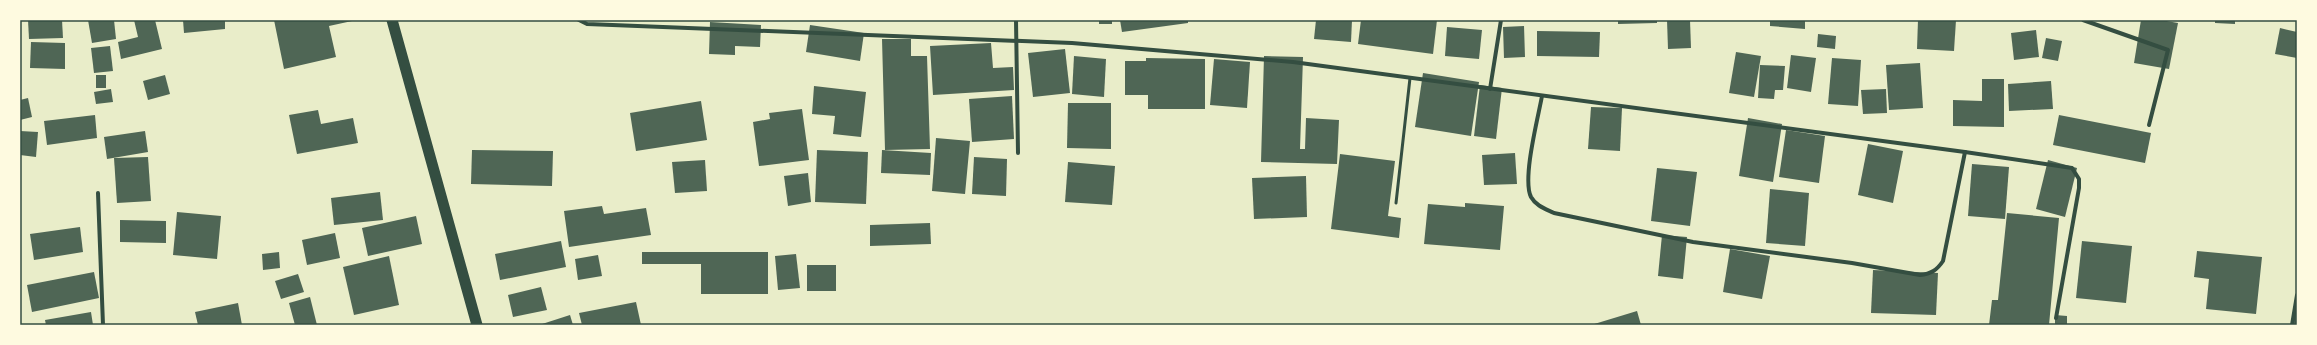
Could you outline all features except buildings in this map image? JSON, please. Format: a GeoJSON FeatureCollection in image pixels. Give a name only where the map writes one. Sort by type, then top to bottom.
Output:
{"type":"FeatureCollection","features":[{"type":"Feature","properties":{"kind":"highway"},"geometry":{"type":"LineString","coordinates":[[392,20],[477,325]]}},
{"type":"Feature","properties":{"kind":"street"},"geometry":{"type":"LineString","coordinates":[[579,20],[587,24],[1072,43],[1293,62],[1966,152],[2072,168],[2076,172],[2079,188],[2056,318]]}},
{"type":"Feature","properties":{"kind":"street"},"geometry":{"type":"LineString","coordinates":[[1016,20],[1018,153]]}},
{"type":"Feature","properties":{"kind":"street"},"geometry":{"type":"LineString","coordinates":[[1490,89],[1501,20]]}},
{"type":"Feature","properties":{"kind":"street"},"geometry":{"type":"LineString","coordinates":[[2083,20],[2168,50],[2149,125]]}},
{"type":"Feature","properties":{"kind":"street"},"geometry":{"type":"LineString","coordinates":[[1542,96],[1527,180],[1531,197],[1537,204],[1554,213],[1693,242],[1852,263],[1920,275],[1928,274],[1933,271],[1943,261],[1966,152]]}},
{"type":"Feature","properties":{"kind":"street"},"geometry":{"type":"LineString","coordinates":[[98,193],[103,325]]}},
{"type":"Feature","properties":{"kind":"street"},"geometry":{"type":"LineString","coordinates":[[2292,325],[2297,295]]}},
{"type":"Feature","properties":{"kind":"lane"},"geometry":{"type":"LineString","coordinates":[[1396,203],[1410,78]]}}]}
